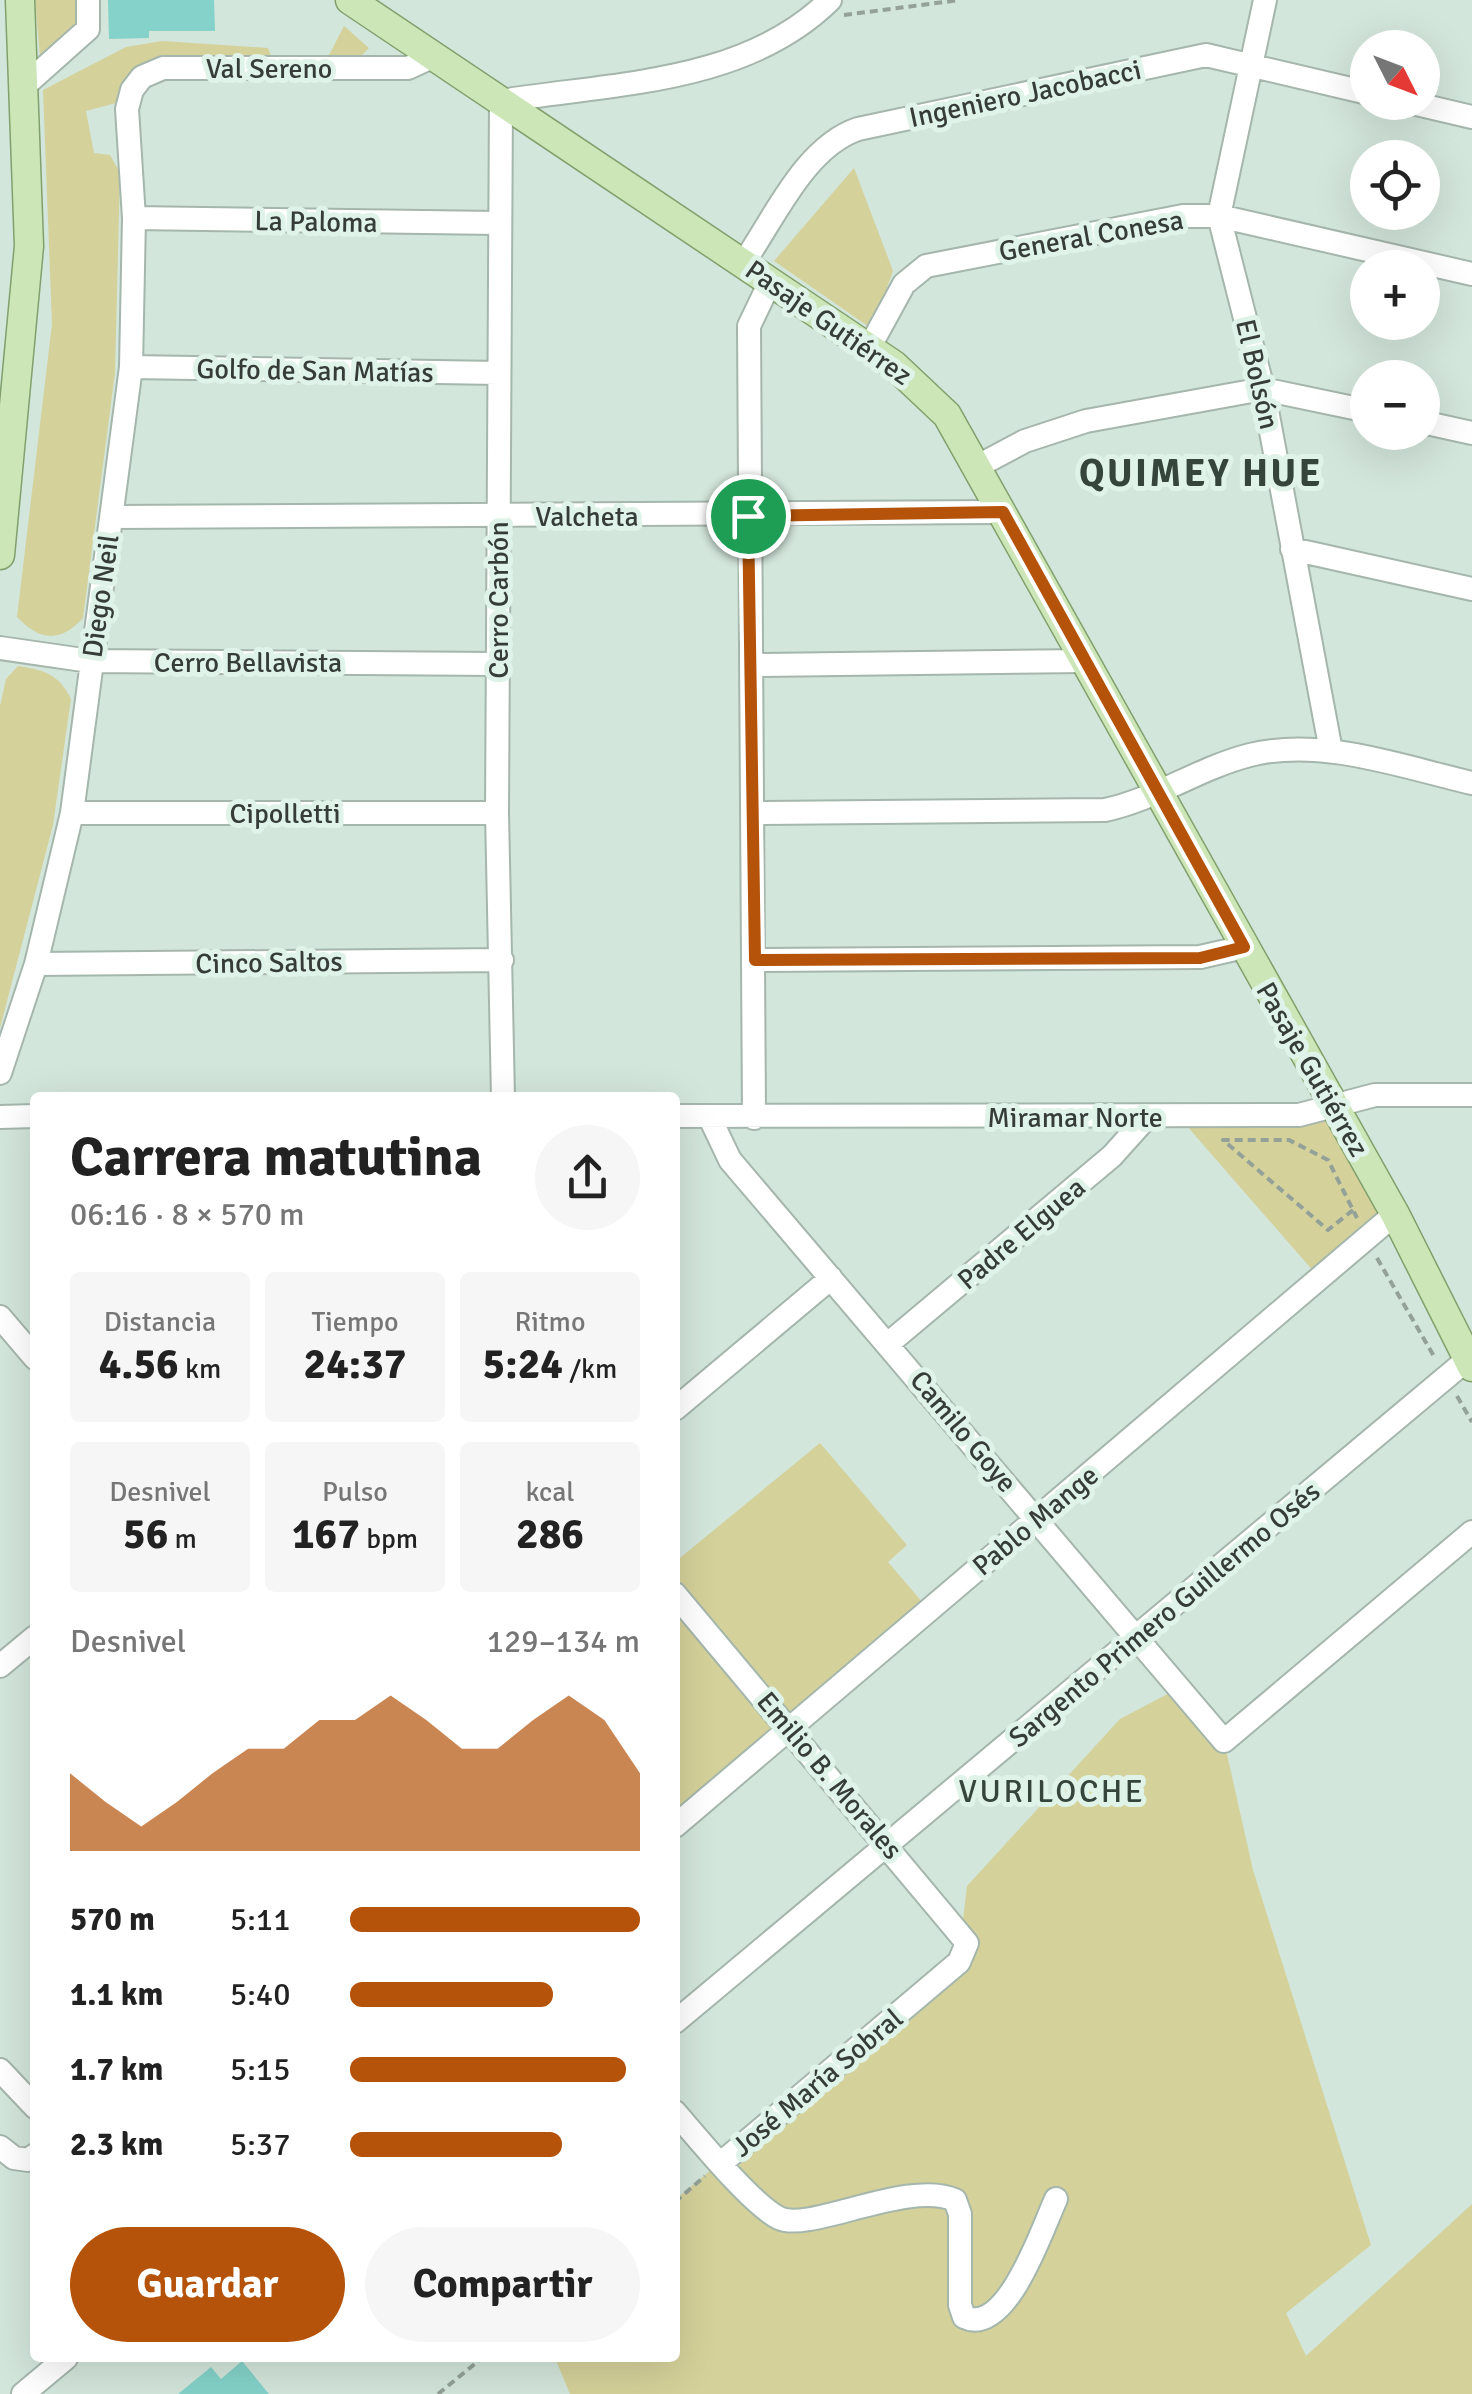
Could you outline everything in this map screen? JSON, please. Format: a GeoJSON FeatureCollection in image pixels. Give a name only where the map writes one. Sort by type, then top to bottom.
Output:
{"type":"FeatureCollection","features":[{"type":"Feature","properties":{"kind":"main road","name":"Pasaje Gutiérrez"},"geometry":{"type":"LineString","coordinates":[[350,0],[771,280],[926,392],[978,466],[1395,1214],[1462,1368]]}},
{"type":"Feature","properties":{"kind":"main road"},"geometry":{"type":"LineString","coordinates":[[0,556],[15,428],[28,246],[19,3]]}},
{"type":"Feature","properties":{"kind":"street"},"geometry":{"type":"LineString","coordinates":[[23,87],[88,29],[88,0]]}},
{"type":"Feature","properties":{"kind":"street"},"geometry":{"type":"LineString","coordinates":[[500,102],[726,65],[768,47],[809,20],[830,0]]}},
{"type":"Feature","properties":{"kind":"street","name":"El Bolsón"},"geometry":{"type":"LineString","coordinates":[[1265,0],[1219,216],[1264,389],[1331,751]]}},
{"type":"Feature","properties":{"kind":"street","name":"Ingeniero Jacobacci"},"geometry":{"type":"LineString","coordinates":[[744,262],[813,160],[836,137],[1178,59],[1206,56],[1350,89]]}},
{"type":"Feature","properties":{"kind":"street","name":"Val Sereno"},"geometry":{"type":"LineString","coordinates":[[127,109],[132,90],[142,77],[163,68],[408,68],[432,57]]}},
{"type":"Feature","properties":{"kind":"street","name":"Cerro Carbón"},"geometry":{"type":"LineString","coordinates":[[500,102],[498,813],[504,1092]]}},
{"type":"Feature","properties":{"kind":"street","name":"Diego Neil"},"geometry":{"type":"LineString","coordinates":[[0,1072],[36,964],[72,813],[112,517],[131,367],[134,218],[127,109]]}},
{"type":"Feature","properties":{"kind":"street"},"geometry":{"type":"LineString","coordinates":[[1440,110],[1472,117]]}},
{"type":"Feature","properties":{"kind":"street","name":"General Conesa"},"geometry":{"type":"LineString","coordinates":[[869,348],[904,284],[926,266],[1184,216],[1219,216],[1472,274]]}},
{"type":"Feature","properties":{"kind":"street","name":"La Paloma"},"geometry":{"type":"LineString","coordinates":[[134,218],[498,222]]}},
{"type":"Feature","properties":{"kind":"street"},"geometry":{"type":"LineString","coordinates":[[754,1118],[749,326],[771,280]]}},
{"type":"Feature","properties":{"kind":"street","name":"Golfo de San Matías"},"geometry":{"type":"LineString","coordinates":[[131,367],[498,373]]}},
{"type":"Feature","properties":{"kind":"street"},"geometry":{"type":"LineString","coordinates":[[978,466],[1024,440],[1086,421],[1264,389],[1350,407]]}},
{"type":"Feature","properties":{"kind":"street"},"geometry":{"type":"LineString","coordinates":[[1440,426],[1472,432]]}},
{"type":"Feature","properties":{"kind":"street","name":"Valcheta"},"geometry":{"type":"LineString","coordinates":[[112,517],[1003,512]]}},
{"type":"Feature","properties":{"kind":"street"},"geometry":{"type":"LineString","coordinates":[[1292,549],[1472,589]]}},
{"type":"Feature","properties":{"kind":"street","name":"Cerro Bellavista"},"geometry":{"type":"LineString","coordinates":[[0,648],[90,661],[498,664]]}},
{"type":"Feature","properties":{"kind":"street"},"geometry":{"type":"LineString","coordinates":[[752,665],[1087,661]]}},
{"type":"Feature","properties":{"kind":"street"},"geometry":{"type":"LineString","coordinates":[[753,813],[1105,810],[1160,794],[1250,755],[1331,751],[1472,783]]}},
{"type":"Feature","properties":{"kind":"street","name":"Cipolletti"},"geometry":{"type":"LineString","coordinates":[[72,813],[498,813]]}},
{"type":"Feature","properties":{"kind":"street"},"geometry":{"type":"LineString","coordinates":[[755,960],[1200,958],[1244,947]]}},
{"type":"Feature","properties":{"kind":"street","name":"Cinco Saltos"},"geometry":{"type":"LineString","coordinates":[[36,964],[502,960]]}},
{"type":"Feature","properties":{"kind":"street","name":"Miramar Norte"},"geometry":{"type":"LineString","coordinates":[[680,1116],[1299,1116],[1374,1095],[1472,1095]]}},
{"type":"Feature","properties":{"kind":"street"},"geometry":{"type":"LineString","coordinates":[[0,1117],[30,1116]]}},
{"type":"Feature","properties":{"kind":"street","name":"Padre Elguea"},"geometry":{"type":"LineString","coordinates":[[889,1343],[1112,1156],[1147,1117]]}},
{"type":"Feature","properties":{"kind":"street","name":"Camilo Goye"},"geometry":{"type":"LineString","coordinates":[[710,1118],[730,1160],[1224,1741],[1472,1532]]}},
{"type":"Feature","properties":{"kind":"street","name":"Pablo Mange"},"geometry":{"type":"LineString","coordinates":[[680,1822],[1395,1214]]}},
{"type":"Feature","properties":{"kind":"street"},"geometry":{"type":"LineString","coordinates":[[680,1405],[831,1278]]}},
{"type":"Feature","properties":{"kind":"street"},"geometry":{"type":"LineString","coordinates":[[0,1317],[30,1352]]}},
{"type":"Feature","properties":{"kind":"street","name":"Sargento Primero Guillermo Osés"},"geometry":{"type":"LineString","coordinates":[[680,2018],[1462,1368]]}},
{"type":"Feature","properties":{"kind":"street","name":"Emilio B. Morales"},"geometry":{"type":"LineString","coordinates":[[680,1600],[962,1932],[967,1942],[958,1962]]}},
{"type":"Feature","properties":{"kind":"street"},"geometry":{"type":"LineString","coordinates":[[0,1666],[30,1641]]}},
{"type":"Feature","properties":{"kind":"street","name":"José María Sobral"},"geometry":{"type":"LineString","coordinates":[[720,2164],[958,1962]]}},
{"type":"Feature","properties":{"kind":"street"},"geometry":{"type":"LineString","coordinates":[[0,2070],[30,2103]]}},
{"type":"Feature","properties":{"kind":"street"},"geometry":{"type":"LineString","coordinates":[[680,2118],[720,2164],[779,2218],[798,2221],[906,2197],[943,2195],[955,2200],[960,2214],[960,2305],[964,2317],[974,2321],[987,2319],[1007,2301],[1056,2199]]}},
{"type":"Feature","properties":{"kind":"street"},"geometry":{"type":"LineString","coordinates":[[0,2146],[14,2158],[30,2159]]}},
{"type":"Feature","properties":{"kind":"street"},"geometry":{"type":"LineString","coordinates":[[23,2394],[61,2362]]}},
{"type":"Feature","properties":{"kind":"path"},"geometry":{"type":"LineString","coordinates":[[809,20],[960,0]]}},
{"type":"Feature","properties":{"kind":"path"},"geometry":{"type":"LineString","coordinates":[[1352,1210],[1328,1230],[1223,1140],[1289,1140],[1328,1160],[1366,1238],[1462,1368],[1472,1422]]}},
{"type":"Feature","properties":{"kind":"path","name":"José María Sobral"},"geometry":{"type":"LineString","coordinates":[[680,2198],[720,2164]]}},
{"type":"Feature","properties":{"kind":"path"},"geometry":{"type":"LineString","coordinates":[[438,2394],[477,2362]]}},
{"type":"Feature","properties":{"kind":"shaded area"},"geometry":{"type":"Polygon","coordinates":[[[35,0],[82,0],[82,26],[40,57],[35,0]]]}},
{"type":"Feature","properties":{"kind":"shaded area"},"geometry":{"type":"Polygon","coordinates":[[[344,26],[369,48],[357,60],[327,59],[344,26]]]}},
{"type":"Feature","properties":{"kind":"shaded area"},"geometry":{"type":"Polygon","coordinates":[[[162,41],[268,48],[271,56],[147,62],[129,78],[116,103],[86,111],[94,153],[110,155],[120,173],[115,373],[83,618],[66,632],[50,636],[34,631],[17,617],[52,324],[43,90],[126,47],[162,41]]]}},
{"type":"Feature","properties":{"kind":"shaded area"},"geometry":{"type":"Polygon","coordinates":[[[854,168],[893,271],[872,329],[774,261],[854,168]]]}},
{"type":"Feature","properties":{"kind":"shaded area"},"geometry":{"type":"Polygon","coordinates":[[[18,666],[50,675],[71,699],[53,825],[0,1028],[0,706],[6,679],[18,666]]]}},
{"type":"Feature","properties":{"kind":"shaded area"},"geometry":{"type":"Polygon","coordinates":[[[1329,1113],[1387,1212],[1315,1273],[1186,1125],[1329,1113]]]}},
{"type":"Feature","properties":{"kind":"shaded area"},"geometry":{"type":"Polygon","coordinates":[[[820,1443],[907,1545],[888,1562],[929,1610],[680,1822],[680,1558],[820,1443]]]}},
{"type":"Feature","properties":{"kind":"shaded area"},"geometry":{"type":"Polygon","coordinates":[[[1179,1688],[1224,1741],[1253,1870],[1371,2245],[1286,2313],[1306,2356],[1472,2204],[1472,2394],[570,2394],[557,2362],[680,2362],[680,2196],[958,1962],[967,1886],[1120,1719],[1179,1688]]]}},
{"type":"Feature","properties":{"kind":"building"},"geometry":{"type":"Polygon","coordinates":[[[108,0],[214,0],[215,31],[149,31],[149,38],[109,39],[108,0]]]}},
{"type":"Feature","properties":{"kind":"building"},"geometry":{"type":"Polygon","coordinates":[[[243,2362],[269,2394],[178,2394],[211,2367],[221,2379],[243,2362]]]}},
{"type":"Feature","properties":{"kind":"district","name":"QUIMEY HUE"},"geometry":{"type":"Point","coordinates":[1201,473]}},
{"type":"Feature","properties":{"kind":"district","name":"VURILOCHE"},"geometry":{"type":"Point","coordinates":[1052,1791]}},
{"type":"Feature","properties":{"kind":"route"},"geometry":{"type":"LineString","coordinates":[[1003,512],[1244,947],[1200,958],[755,960],[748,516],[1003,512]]}}]}
